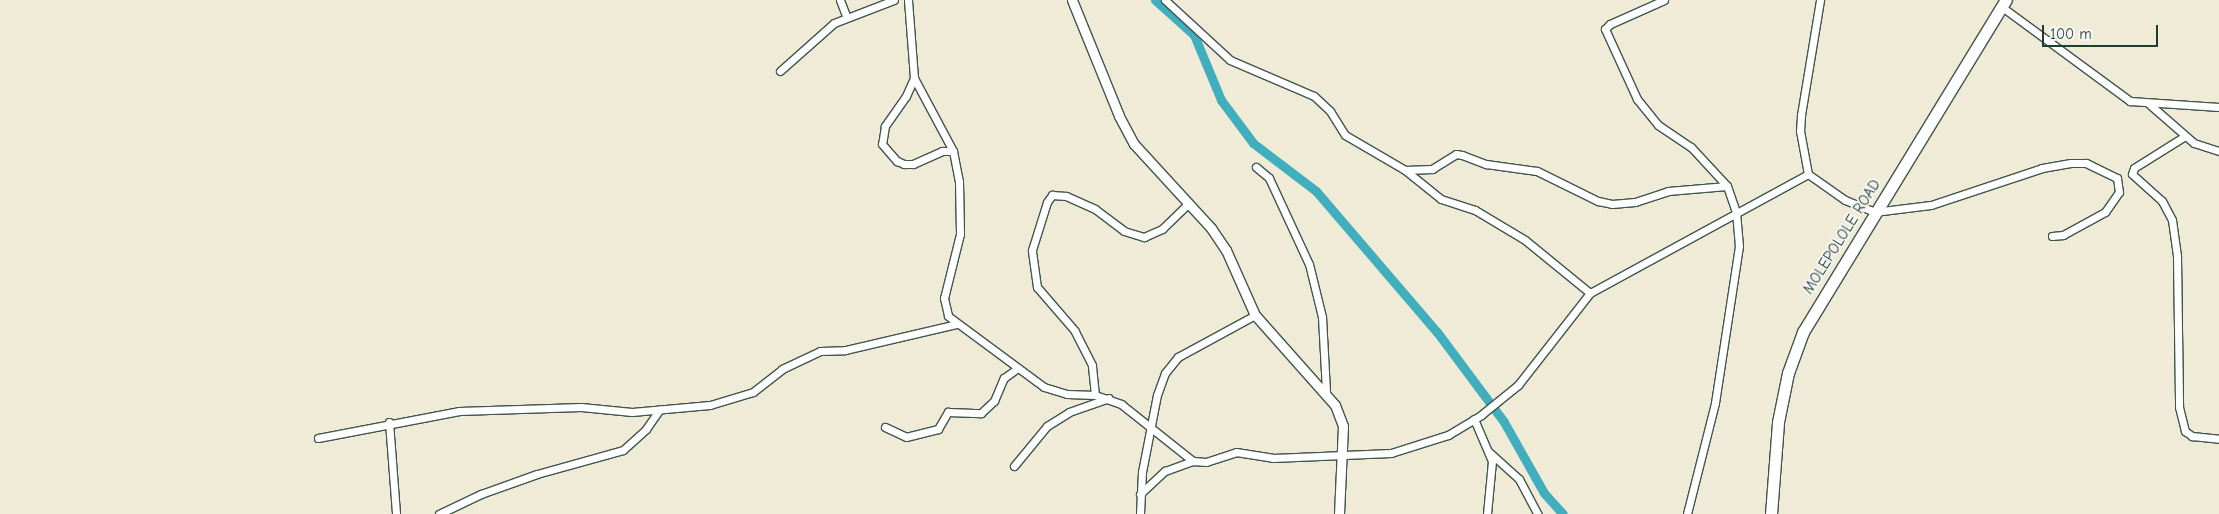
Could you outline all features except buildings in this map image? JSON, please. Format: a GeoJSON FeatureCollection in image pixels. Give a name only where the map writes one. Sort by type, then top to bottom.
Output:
{"type":"FeatureCollection","features":[{"type":"Feature","properties":{"kind":"main road","name":"MOLEPOLOLE ROAD"},"geometry":{"type":"LineString","coordinates":[[1771,514],[1778,422],[1795,350],[1813,312],[2004,3]]}},
{"type":"Feature","properties":{"kind":"street"},"geometry":{"type":"LineString","coordinates":[[840,0],[846,16]]}},
{"type":"Feature","properties":{"kind":"street"},"geometry":{"type":"LineString","coordinates":[[780,70],[827,28],[846,16],[894,0]]}},
{"type":"Feature","properties":{"kind":"street"},"geometry":{"type":"LineString","coordinates":[[908,0],[914,78],[953,151],[960,188],[960,234],[945,309],[948,316],[1018,368],[1057,392],[1109,398],[1128,408],[1194,461]]}},
{"type":"Feature","properties":{"kind":"street"},"geometry":{"type":"LineString","coordinates":[[1072,0],[1118,116],[1134,144],[1189,203],[1219,240],[1255,315],[1326,392],[1340,416],[1343,456],[1338,514]]}},
{"type":"Feature","properties":{"kind":"street"},"geometry":{"type":"LineString","coordinates":[[1165,0],[1230,60],[1314,96],[1330,111],[1351,141],[1405,170],[1442,199],[1475,210],[1525,240],[1590,293]]}},
{"type":"Feature","properties":{"kind":"street"},"geometry":{"type":"LineString","coordinates":[[1664,0],[1610,24],[1606,29],[1637,100],[1658,125],[1691,147],[1727,186],[1736,212],[1737,261],[1718,384],[1687,514]]}},
{"type":"Feature","properties":{"kind":"street"},"geometry":{"type":"LineString","coordinates":[[1820,0],[1801,115],[1800,131],[1808,174],[1845,200],[1874,212],[1931,205],[2042,168],[2071,163],[2086,163],[2117,178],[2119,192],[2105,212],[2063,235],[2052,236]]}},
{"type":"Feature","properties":{"kind":"street"},"geometry":{"type":"LineString","coordinates":[[2004,3],[2130,101],[2219,108]]}},
{"type":"Feature","properties":{"kind":"street"},"geometry":{"type":"LineString","coordinates":[[914,78],[886,126],[882,144],[897,161],[904,164],[913,164],[942,151],[953,151]]}},
{"type":"Feature","properties":{"kind":"street"},"geometry":{"type":"LineString","coordinates":[[2148,103],[2194,143],[2219,151]]}},
{"type":"Feature","properties":{"kind":"street"},"geometry":{"type":"LineString","coordinates":[[2185,136],[2134,168],[2132,174],[2162,201],[2172,220],[2177,257],[2178,407],[2185,430],[2192,436],[2219,439]]}},
{"type":"Feature","properties":{"kind":"street"},"geometry":{"type":"LineString","coordinates":[[1405,170],[1432,169],[1456,154],[1462,154],[1486,164],[1536,171],[1598,201],[1612,204],[1635,202],[1668,192],[1727,186]]}},
{"type":"Feature","properties":{"kind":"street"},"geometry":{"type":"LineString","coordinates":[[1256,167],[1270,178],[1309,264],[1322,317],[1326,392]]}},
{"type":"Feature","properties":{"kind":"street"},"geometry":{"type":"LineString","coordinates":[[1140,494],[1165,471],[1194,461],[1212,461],[1236,452],[1273,458],[1343,456],[1391,453],[1421,446],[1478,417],[1505,397],[1526,376],[1590,293],[1808,174]]}},
{"type":"Feature","properties":{"kind":"street"},"geometry":{"type":"LineString","coordinates":[[1095,395],[1092,365],[1075,331],[1037,287],[1032,250],[1047,202],[1052,195],[1066,196],[1095,209],[1124,231],[1144,237],[1162,229],[1189,203]]}},
{"type":"Feature","properties":{"kind":"street"},"geometry":{"type":"LineString","coordinates":[[1140,514],[1140,494],[1157,395],[1170,365],[1192,348],[1255,315]]}},
{"type":"Feature","properties":{"kind":"street"},"geometry":{"type":"LineString","coordinates":[[318,438],[389,422],[459,412],[582,407],[632,412],[710,406],[753,392],[782,369],[820,351],[845,350],[957,324]]}},
{"type":"Feature","properties":{"kind":"street"},"geometry":{"type":"LineString","coordinates":[[885,427],[906,437],[938,430],[948,412],[981,413],[994,401],[1004,378],[1018,368]]}},
{"type":"Feature","properties":{"kind":"street"},"geometry":{"type":"LineString","coordinates":[[1014,466],[1047,426],[1069,412],[1109,398]]}},
{"type":"Feature","properties":{"kind":"street"},"geometry":{"type":"LineString","coordinates":[[439,514],[481,494],[537,474],[623,450],[646,430],[660,410]]}},
{"type":"Feature","properties":{"kind":"street"},"geometry":{"type":"LineString","coordinates":[[1478,417],[1493,471],[1487,514]]}},
{"type":"Feature","properties":{"kind":"street"},"geometry":{"type":"LineString","coordinates":[[389,422],[396,514]]}},
{"type":"Feature","properties":{"kind":"street"},"geometry":{"type":"LineString","coordinates":[[1489,452],[1519,479],[1538,514]]}},
{"type":"Feature","properties":{"kind":"waterway"},"geometry":{"type":"LineString","coordinates":[[1155,0],[1194,35],[1221,100],[1253,143],[1316,191],[1437,332],[1504,422],[1544,493],[1563,514]]}}]}
